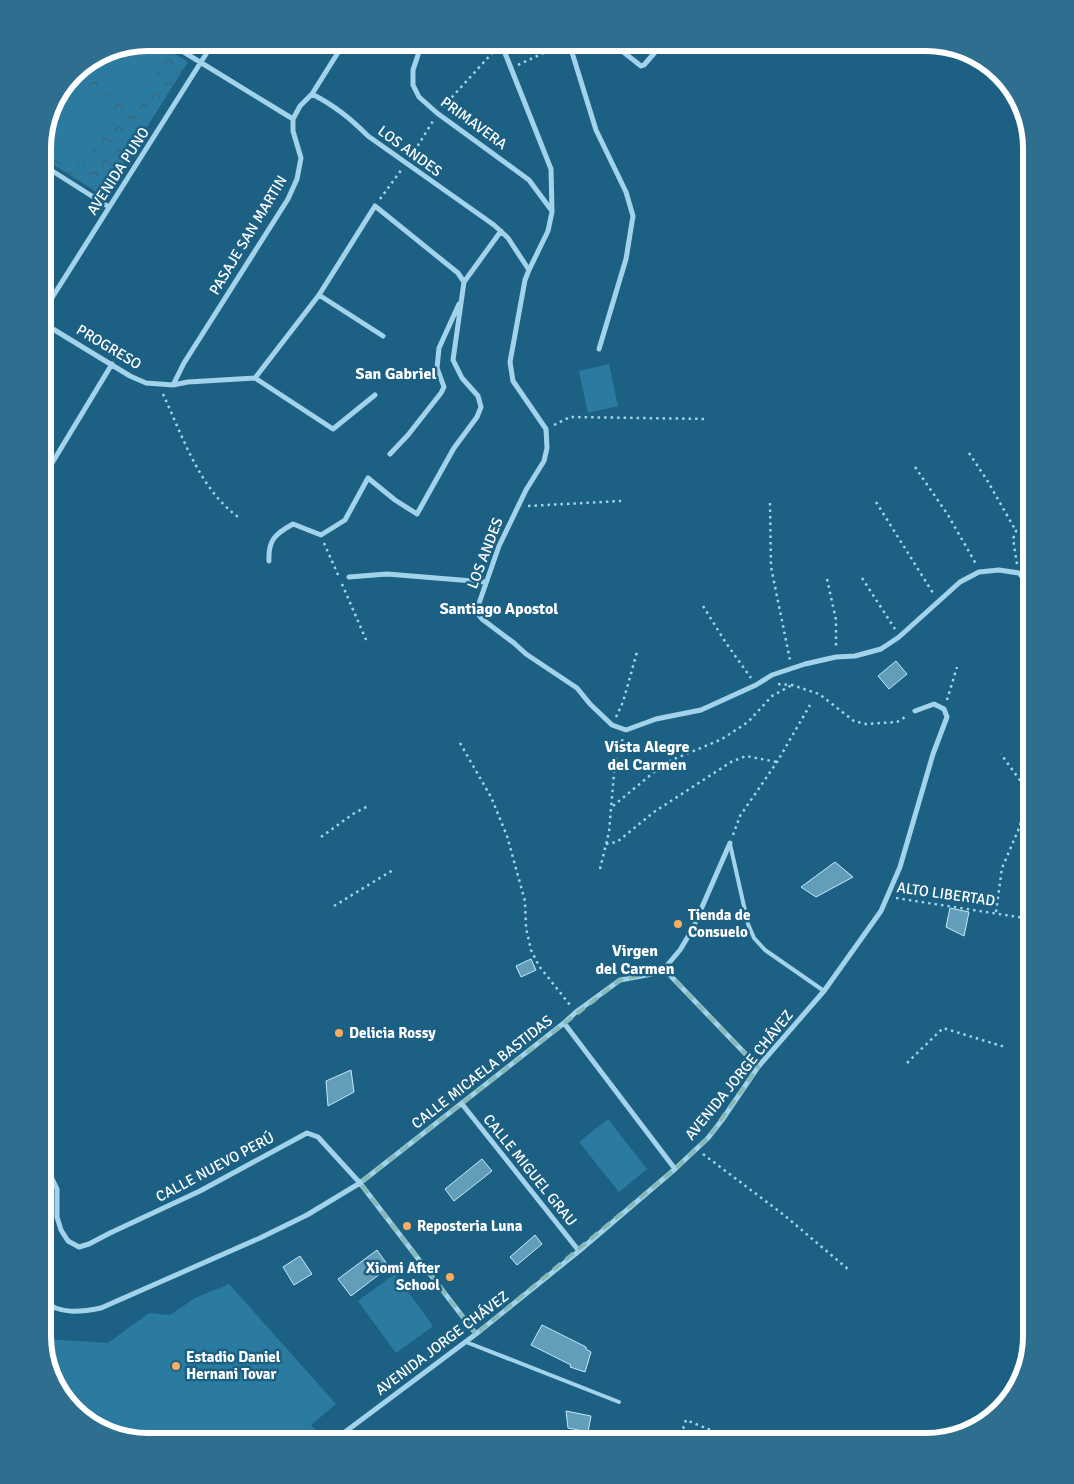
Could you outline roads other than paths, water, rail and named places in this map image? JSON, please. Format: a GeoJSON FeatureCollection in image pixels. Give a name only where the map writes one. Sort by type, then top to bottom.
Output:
{"type":"FeatureCollection","features":[{"type":"Feature","properties":{"kind":"street"},"geometry":{"type":"LineString","coordinates":[[183,51],[293,119],[300,106],[312,94],[338,51]]}},
{"type":"Feature","properties":{"kind":"street","name":"AVENIDA PUNO"},"geometry":{"type":"LineString","coordinates":[[51,299],[208,51]]}},
{"type":"Feature","properties":{"kind":"street","name":"PRIMAVERA"},"geometry":{"type":"LineString","coordinates":[[418,51],[413,70],[413,85],[418,97],[529,180],[552,212]]}},
{"type":"Feature","properties":{"kind":"street"},"geometry":{"type":"LineString","coordinates":[[504,51],[524,96],[551,168],[552,212],[548,231],[528,270]]}},
{"type":"Feature","properties":{"kind":"street"},"geometry":{"type":"LineString","coordinates":[[574,51],[596,130],[626,192],[633,216],[626,259],[599,349]]}},
{"type":"Feature","properties":{"kind":"street"},"geometry":{"type":"LineString","coordinates":[[623,51],[641,66],[656,51]]}},
{"type":"Feature","properties":{"kind":"street","name":"LOS ANDES"},"geometry":{"type":"LineString","coordinates":[[312,94],[350,118],[368,136],[501,231],[508,238],[528,270],[510,362],[513,381],[546,429],[547,448],[544,461],[507,526],[485,582],[477,609],[482,619],[533,659],[577,688],[590,704],[612,725],[626,730],[656,719],[702,710],[756,685],[772,675],[836,656],[855,656],[881,649],[899,637],[960,582],[979,572],[999,570],[1019,573],[1023,578]]}},
{"type":"Feature","properties":{"kind":"street","name":"PASAJE SAN MARTIN"},"geometry":{"type":"LineString","coordinates":[[173,385],[184,363],[288,199],[298,179],[301,158],[293,131],[293,119]]}},
{"type":"Feature","properties":{"kind":"street"},"geometry":{"type":"LineString","coordinates":[[51,169],[109,207]]}},
{"type":"Feature","properties":{"kind":"street"},"geometry":{"type":"LineString","coordinates":[[374,395],[333,429],[255,378],[319,295],[375,206],[458,272],[464,282]]}},
{"type":"Feature","properties":{"kind":"street"},"geometry":{"type":"LineString","coordinates":[[269,561],[268,549],[276,534],[293,524],[321,535],[345,520],[368,478],[395,500],[417,514],[454,448],[477,417],[481,407],[478,396],[462,378],[453,360],[464,282],[501,231]]}},
{"type":"Feature","properties":{"kind":"street"},"geometry":{"type":"LineString","coordinates":[[319,295],[383,336]]}},
{"type":"Feature","properties":{"kind":"street"},"geometry":{"type":"LineString","coordinates":[[390,454],[408,435],[444,387],[437,368],[439,348],[463,297]]}},
{"type":"Feature","properties":{"kind":"street","name":"PROGRESO"},"geometry":{"type":"LineString","coordinates":[[51,328],[130,376],[146,383],[173,385],[188,382],[255,378]]}},
{"type":"Feature","properties":{"kind":"street"},"geometry":{"type":"LineString","coordinates":[[51,465],[112,364]]}},
{"type":"Feature","properties":{"kind":"street"},"geometry":{"type":"LineString","coordinates":[[349,577],[386,574],[485,582]]}},
{"type":"Feature","properties":{"kind":"street","name":"AVENIDA JORGE CHÁVEZ"},"geometry":{"type":"LineString","coordinates":[[344,1433],[466,1342],[579,1251],[675,1169],[722,1120],[758,1068],[824,991],[881,911],[900,867],[933,754],[947,717],[944,709],[934,704],[915,711]]}},
{"type":"Feature","properties":{"kind":"street"},"geometry":{"type":"LineString","coordinates":[[730,843],[692,930],[680,950],[664,969],[758,1068]]}},
{"type":"Feature","properties":{"kind":"street","name":"CALLE MICAELA BASTIDAS"},"geometry":{"type":"LineString","coordinates":[[51,1305],[57,1309],[78,1312],[101,1308],[260,1238],[307,1214],[360,1183],[576,1012],[620,980],[652,974],[664,969]]}},
{"type":"Feature","properties":{"kind":"street"},"geometry":{"type":"LineString","coordinates":[[564,1023],[675,1169]]}},
{"type":"Feature","properties":{"kind":"street","name":"CALLE MIGUEL GRAU"},"geometry":{"type":"LineString","coordinates":[[462,1104],[579,1251]]}},
{"type":"Feature","properties":{"kind":"street","name":"CALLE NUEVO PERÚ"},"geometry":{"type":"LineString","coordinates":[[51,1176],[58,1189],[57,1217],[61,1230],[68,1241],[79,1247],[200,1192],[307,1133],[318,1137],[360,1183],[476,1334]]}},
{"type":"Feature","properties":{"kind":"lane"},"geometry":{"type":"LineString","coordinates":[[730,843],[748,924],[754,938],[765,950],[824,991]]}},
{"type":"Feature","properties":{"kind":"lane"},"geometry":{"type":"LineString","coordinates":[[466,1342],[619,1402]]}},
{"type":"Feature","properties":{"kind":"place","name":"Tienda de Consuelo"},"geometry":{"type":"Point","coordinates":[678,924]}},
{"type":"Feature","properties":{"kind":"place","name":"Delicia Rossy"},"geometry":{"type":"Point","coordinates":[339,1033]}},
{"type":"Feature","properties":{"kind":"place","name":"Reposteria Luna"},"geometry":{"type":"Point","coordinates":[407,1226]}},
{"type":"Feature","properties":{"kind":"place","name":"Xiomi After School"},"geometry":{"type":"Point","coordinates":[450,1277]}},
{"type":"Feature","properties":{"kind":"place","name":"Estadio Daniel Hernani Tovar"},"geometry":{"type":"Point","coordinates":[176,1366]}},
{"type":"Feature","properties":{"kind":"district","name":"San Gabriel"},"geometry":{"type":"Point","coordinates":[396,373]}},
{"type":"Feature","properties":{"kind":"district","name":"Santiago Apostol"},"geometry":{"type":"Point","coordinates":[499,608]}},
{"type":"Feature","properties":{"kind":"district","name":"Vista Alegre del Carmen"},"geometry":{"type":"Point","coordinates":[647,755]}},
{"type":"Feature","properties":{"kind":"district","name":"Virgen del Carmen"},"geometry":{"type":"Point","coordinates":[635,959]}}]}
